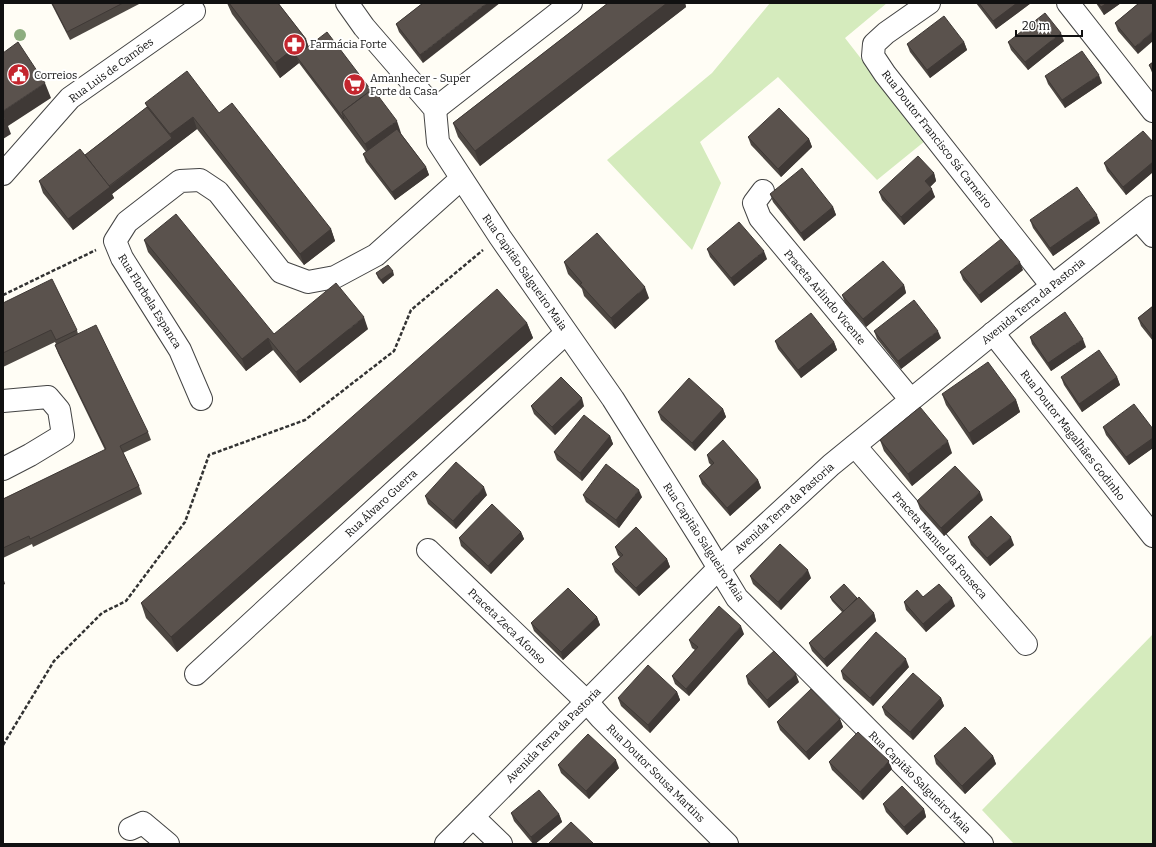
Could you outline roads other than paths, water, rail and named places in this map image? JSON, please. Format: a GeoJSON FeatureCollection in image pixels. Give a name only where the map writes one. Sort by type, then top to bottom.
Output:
{"type":"FeatureCollection","features":[{"type":"Feature","properties":{"kind":"street"},"geometry":{"type":"LineString","coordinates":[[347,3],[364,27],[435,109],[438,142],[461,179]]}},
{"type":"Feature","properties":{"kind":"street"},"geometry":{"type":"LineString","coordinates":[[435,109],[571,3]]}},
{"type":"Feature","properties":{"kind":"street","name":"Rua Doutor Francisco Sá Carneiro"},"geometry":{"type":"LineString","coordinates":[[929,3],[886,33],[874,44],[873,56],[885,74],[1052,286]]}},
{"type":"Feature","properties":{"kind":"street"},"geometry":{"type":"LineString","coordinates":[[1068,3],[1153,112]]}},
{"type":"Feature","properties":{"kind":"street","name":"Rua Luis de Camões"},"geometry":{"type":"LineString","coordinates":[[3,174],[70,98],[194,11]]}},
{"type":"Feature","properties":{"kind":"street","name":"Rua Capitão Salgueiro Maia"},"geometry":{"type":"LineString","coordinates":[[461,179],[613,399],[737,598],[982,844]]}},
{"type":"Feature","properties":{"kind":"street","name":"Rua Florbela Espanca"},"geometry":{"type":"LineString","coordinates":[[201,399],[180,350],[119,252],[114,241],[128,222],[180,180],[200,180],[218,192],[281,272],[308,282],[335,277],[376,255],[461,179]]}},
{"type":"Feature","properties":{"kind":"street","name":"Praceta Arlindo Vicente"},"geometry":{"type":"LineString","coordinates":[[763,191],[754,203],[760,218],[911,400]]}},
{"type":"Feature","properties":{"kind":"street"},"geometry":{"type":"LineString","coordinates":[[1145,213],[1153,236]]}},
{"type":"Feature","properties":{"kind":"street","name":"Avenida Terra da Pastoria"},"geometry":{"type":"LineString","coordinates":[[446,844],[719,568],[831,465],[993,333],[1145,213]]}},
{"type":"Feature","properties":{"kind":"street","name":"Rua Álvaro Guerra"},"geometry":{"type":"LineString","coordinates":[[196,674],[566,332]]}},
{"type":"Feature","properties":{"kind":"street","name":"Rua Doutor Magalhães Godinho"},"geometry":{"type":"LineString","coordinates":[[993,333],[1153,536]]}},
{"type":"Feature","properties":{"kind":"street"},"geometry":{"type":"LineString","coordinates":[[3,401],[48,397],[59,410],[63,435],[3,469]]}},
{"type":"Feature","properties":{"kind":"street","name":"Praceta Manuel da Fonseca"},"geometry":{"type":"LineString","coordinates":[[855,446],[1026,644]]}},
{"type":"Feature","properties":{"kind":"street","name":"Praceta Zeca Afonso"},"geometry":{"type":"LineString","coordinates":[[428,550],[587,702]]}},
{"type":"Feature","properties":{"kind":"street","name":"Rua Doutor Sousa Martins"},"geometry":{"type":"LineString","coordinates":[[587,702],[601,718],[727,844]]}},
{"type":"Feature","properties":{"kind":"street"},"geometry":{"type":"LineString","coordinates":[[473,817],[501,844]]}},
{"type":"Feature","properties":{"kind":"street"},"geometry":{"type":"LineString","coordinates":[[130,829],[144,822],[168,844]]}},
{"type":"Feature","properties":{"kind":"place","name":"Farmácia Forte"},"geometry":{"type":"Point","coordinates":[295,44]}},
{"type":"Feature","properties":{"kind":"place","name":"Correios"},"geometry":{"type":"Point","coordinates":[19,75]}},
{"type":"Feature","properties":{"kind":"place","name":"Amanhecer - Super Forte da Casa"},"geometry":{"type":"Point","coordinates":[354,84]}}]}
